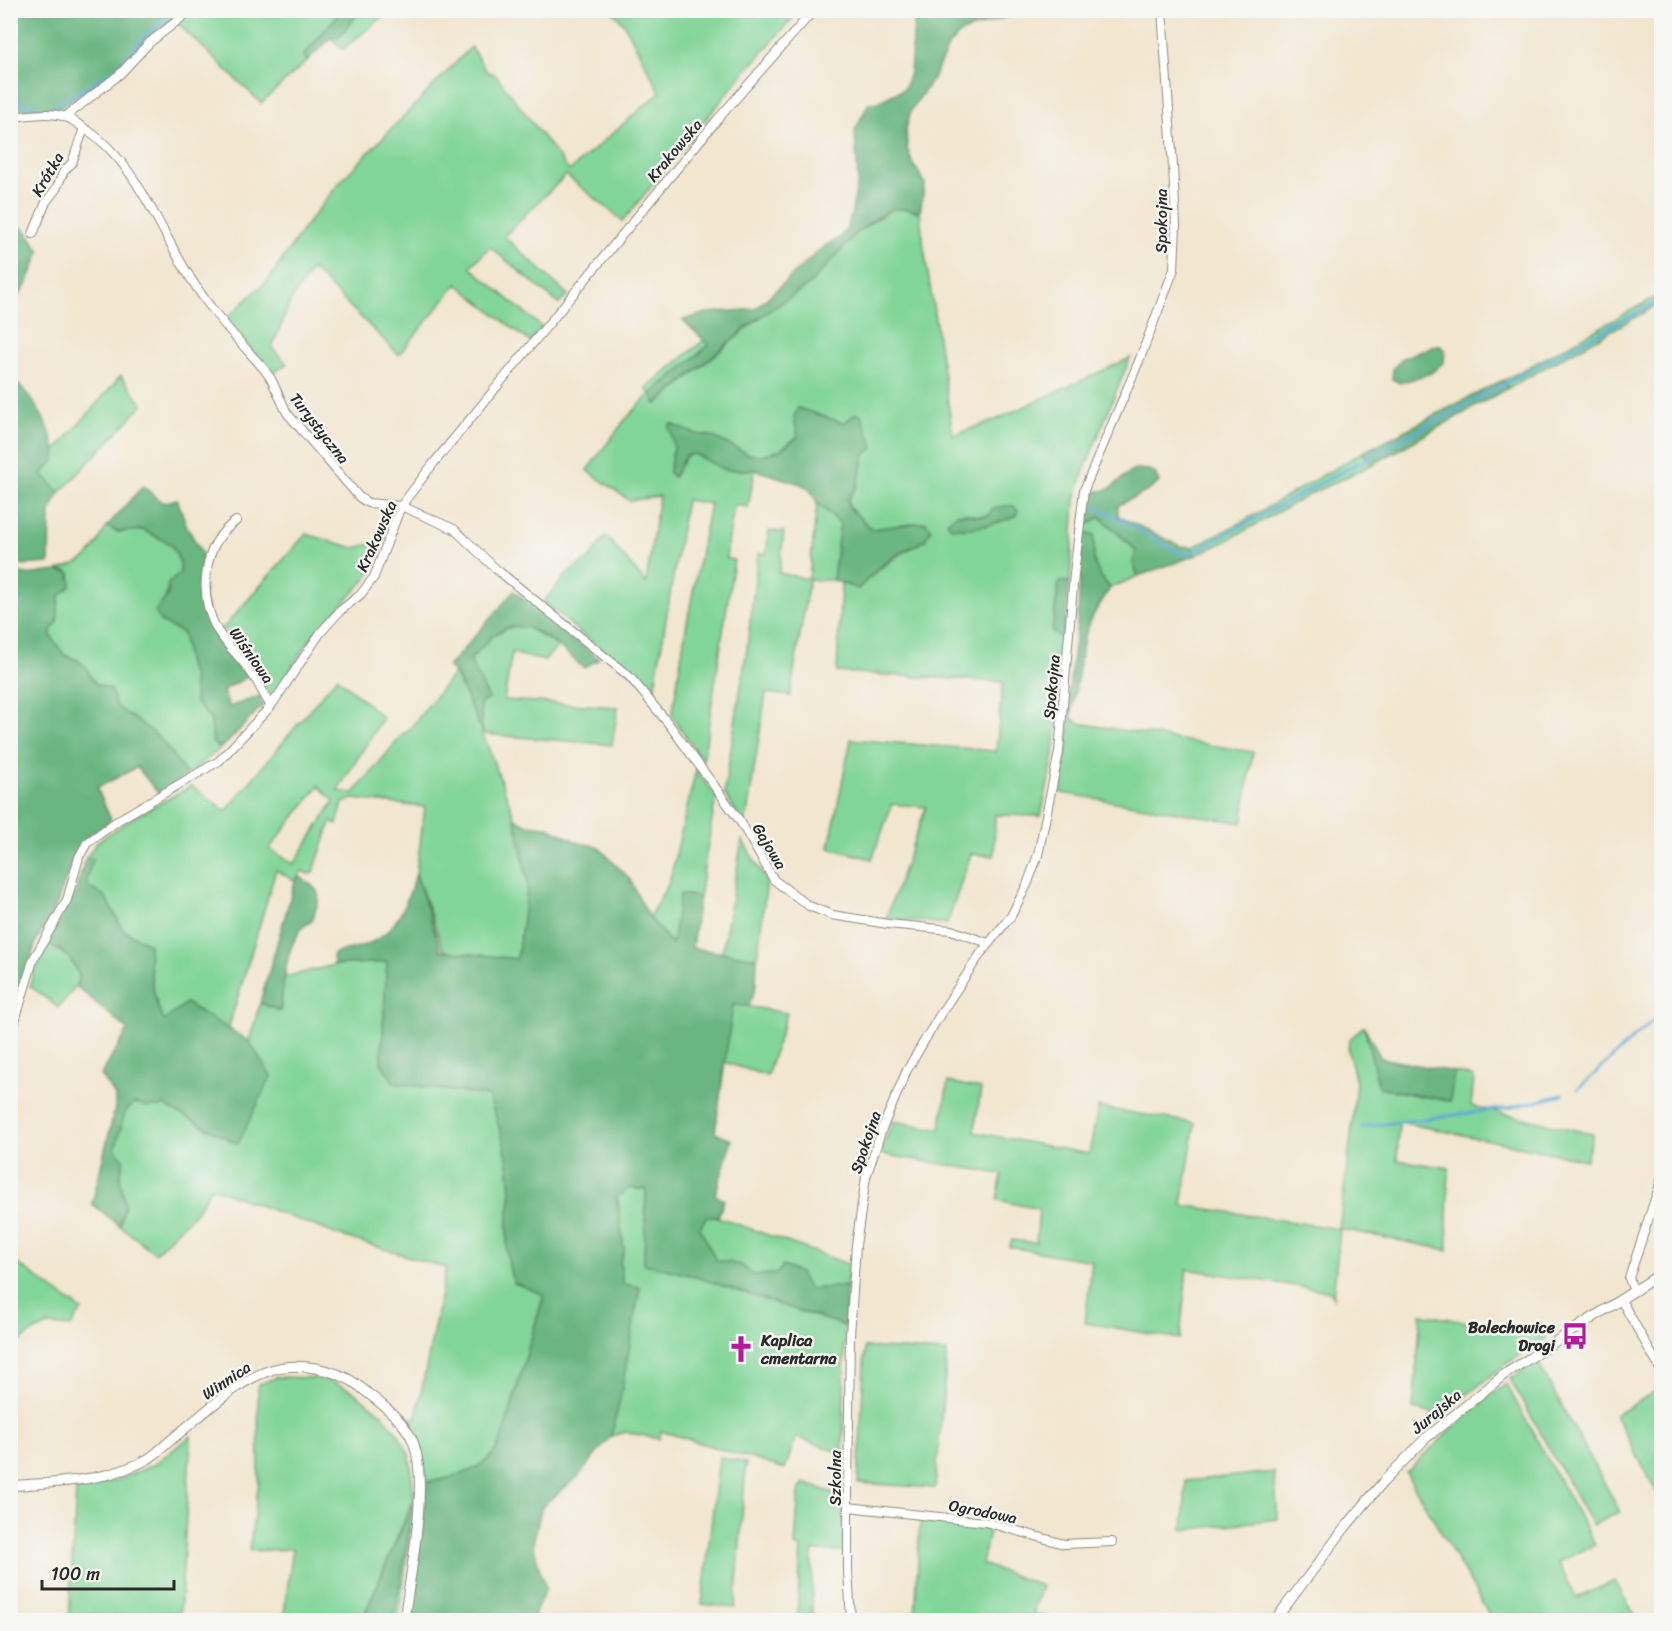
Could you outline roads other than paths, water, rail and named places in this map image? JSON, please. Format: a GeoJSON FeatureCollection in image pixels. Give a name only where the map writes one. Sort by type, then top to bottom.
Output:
{"type":"FeatureCollection","features":[{"type":"Feature","properties":{"kind":"street"},"geometry":{"type":"LineString","coordinates":[[10,117],[42,114],[65,117],[120,74],[149,43],[191,10]]}},
{"type":"Feature","properties":{"kind":"street","name":"Krakowska"},"geometry":{"type":"LineString","coordinates":[[10,1038],[33,960],[67,900],[79,856],[87,843],[120,819],[214,764],[271,706],[321,632],[340,611],[362,594],[374,577],[401,506],[438,458],[717,120],[814,10]]}},
{"type":"Feature","properties":{"kind":"street","name":"Spokojna"},"geometry":{"type":"LineString","coordinates":[[850,1336],[856,1245],[861,1209],[866,1177],[882,1129],[917,1052],[988,943],[1011,915],[1027,885],[1038,855],[1059,752],[1074,574],[1084,490],[1141,355],[1174,269],[1176,225],[1162,10]]}},
{"type":"Feature","properties":{"kind":"street","name":"Turystyczna"},"geometry":{"type":"LineString","coordinates":[[65,117],[84,128],[114,153],[135,181],[195,287],[264,369],[287,413],[358,497],[368,503],[401,506],[454,530],[496,569],[627,674]]}},
{"type":"Feature","properties":{"kind":"street","name":"Krótka"},"geometry":{"type":"LineString","coordinates":[[33,234],[46,202],[56,189],[64,171],[72,163],[84,128]]}},
{"type":"Feature","properties":{"kind":"street","name":"Wiśniowa"},"geometry":{"type":"LineString","coordinates":[[236,521],[226,528],[211,554],[207,567],[206,597],[218,630],[252,674],[271,706]]}},
{"type":"Feature","properties":{"kind":"street","name":"Gajowa"},"geometry":{"type":"LineString","coordinates":[[627,674],[654,705],[740,821],[774,880],[781,886],[809,906],[824,913],[888,924],[951,930],[988,943]]}},
{"type":"Feature","properties":{"kind":"street"},"geometry":{"type":"LineString","coordinates":[[1634,1291],[1629,1278],[1662,1178]]}},
{"type":"Feature","properties":{"kind":"street","name":"Jurajska"},"geometry":{"type":"LineString","coordinates":[[1275,1620],[1344,1529],[1383,1482],[1426,1438],[1505,1374],[1662,1273]]}},
{"type":"Feature","properties":{"kind":"street"},"geometry":{"type":"LineString","coordinates":[[1622,1300],[1662,1372]]}},
{"type":"Feature","properties":{"kind":"street","name":"Szkolna"},"geometry":{"type":"LineString","coordinates":[[850,1336],[848,1570],[851,1620]]}},
{"type":"Feature","properties":{"kind":"street","name":"Winnica"},"geometry":{"type":"LineString","coordinates":[[10,1486],[89,1478],[125,1470],[149,1458],[247,1381],[269,1371],[289,1366],[321,1369],[337,1374],[354,1383],[398,1419],[411,1437],[417,1452],[420,1471],[418,1507],[404,1620]]}},
{"type":"Feature","properties":{"kind":"street","name":"Ogrodowa"},"geometry":{"type":"LineString","coordinates":[[848,1507],[985,1522],[1064,1544],[1112,1542]]}},
{"type":"Feature","properties":{"kind":"waterway"},"geometry":{"type":"LineString","coordinates":[[10,97],[48,111],[116,69],[147,34],[178,10]]}},
{"type":"Feature","properties":{"kind":"waterway"},"geometry":{"type":"LineString","coordinates":[[1092,504],[1179,553],[1186,554],[1195,551],[1662,299]]}},
{"type":"Feature","properties":{"kind":"waterway"},"geometry":{"type":"LineString","coordinates":[[1578,1089],[1662,1012]]}},
{"type":"Feature","properties":{"kind":"waterway"},"geometry":{"type":"LineString","coordinates":[[1362,1127],[1508,1108],[1563,1095]]}},
{"type":"Feature","properties":{"kind":"place","name":"Bolechowice Drogi"},"geometry":{"type":"Point","coordinates":[1575,1336]}},
{"type":"Feature","properties":{"kind":"place","name":"Kaplica cmentarna"},"geometry":{"type":"Point","coordinates":[741,1349]}}]}
